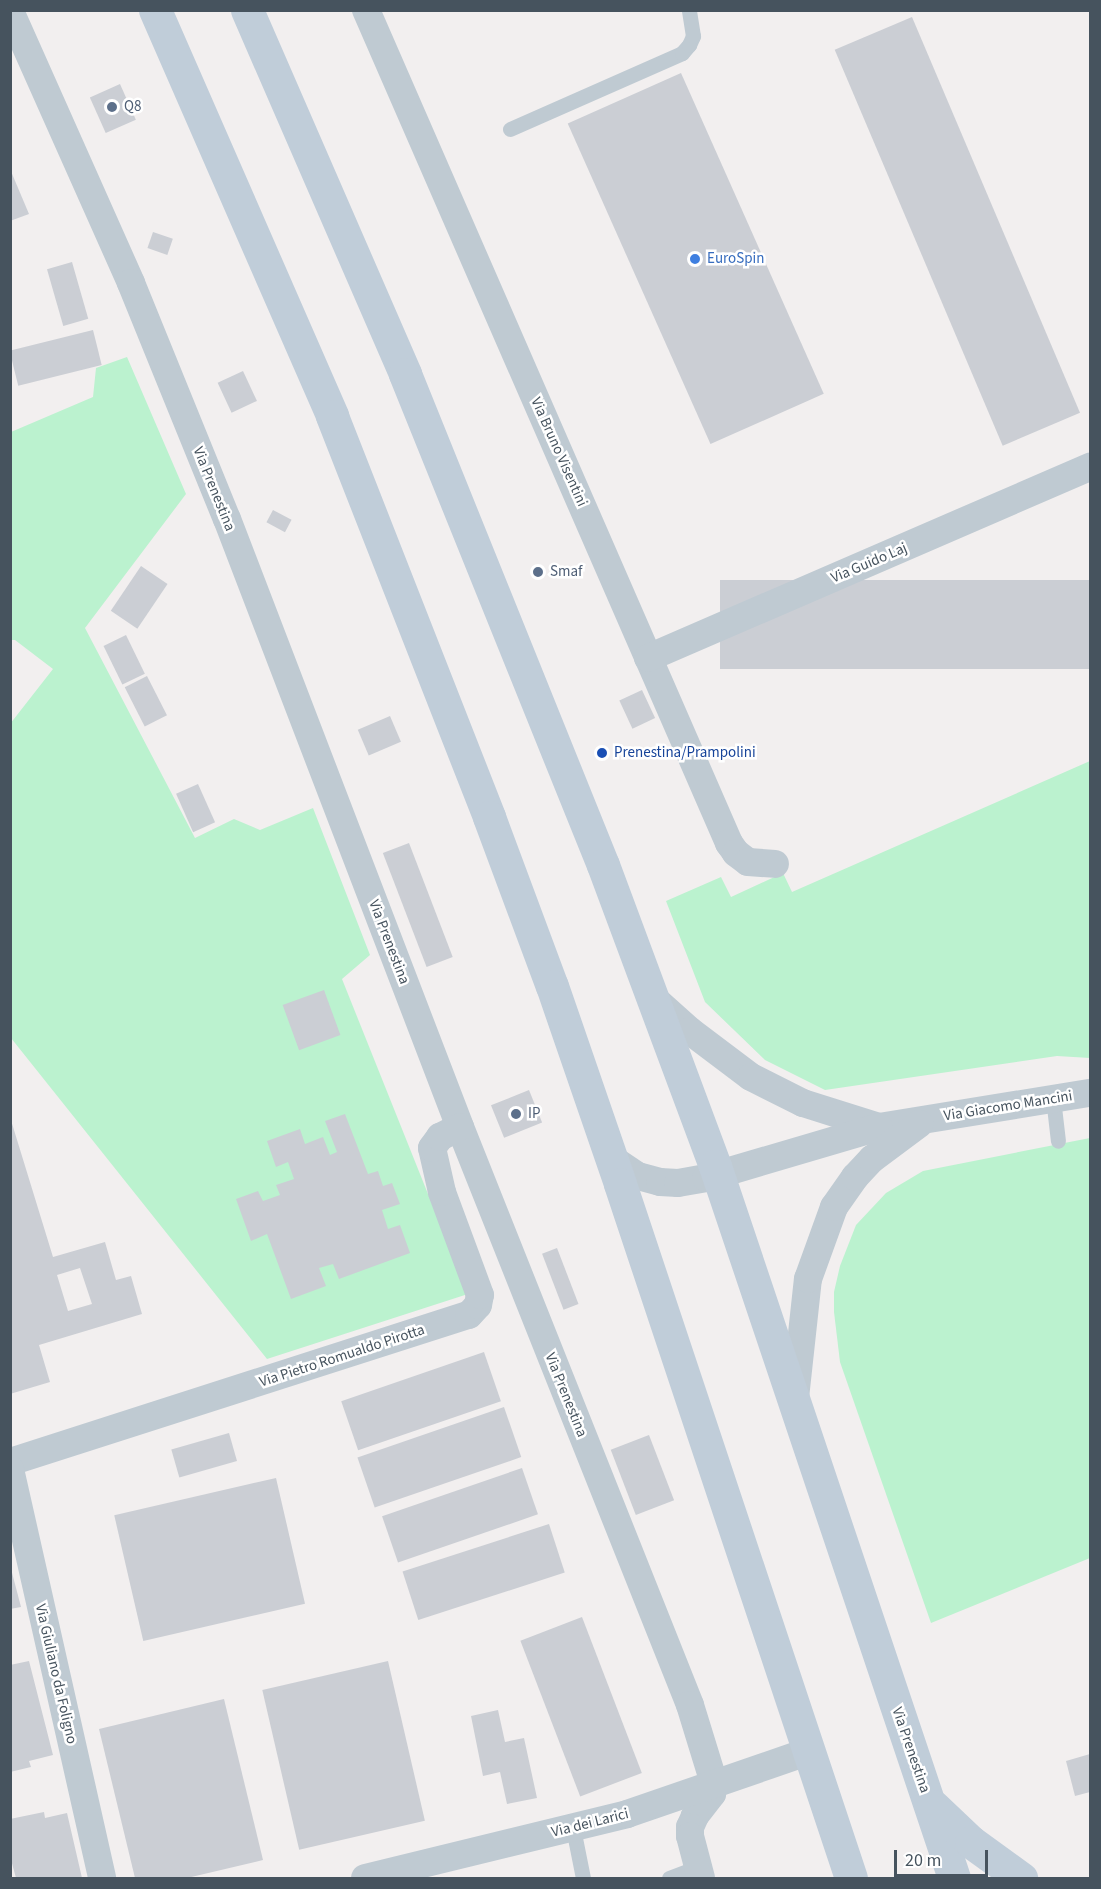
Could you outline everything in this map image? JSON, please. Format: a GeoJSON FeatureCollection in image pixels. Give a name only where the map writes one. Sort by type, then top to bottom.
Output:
{"type":"FeatureCollection","features":[{"type":"Feature","properties":{"kind":"main road"},"geometry":{"type":"LineString","coordinates":[[155,10],[309,362],[385,548],[529,924],[611,1158],[851,1878]]}},
{"type":"Feature","properties":{"kind":"main road","name":"Via Prenestina"},"geometry":{"type":"LineString","coordinates":[[247,10],[421,410],[603,865],[718,1175],[794,1408],[954,1878]]}},
{"type":"Feature","properties":{"kind":"main road"},"geometry":{"type":"LineString","coordinates":[[929,1802],[971,1842],[1021,1878]]}},
{"type":"Feature","properties":{"kind":"street","name":"Via Bruno Visentini"},"geometry":{"type":"LineString","coordinates":[[366,10],[729,843],[736,853],[748,862],[775,864]]}},
{"type":"Feature","properties":{"kind":"street","name":"Via Prenestina"},"geometry":{"type":"LineString","coordinates":[[10,11],[135,293],[227,519],[459,1127],[690,1705],[714,1783]]}},
{"type":"Feature","properties":{"kind":"street","name":"Via Guido Laj"},"geometry":{"type":"LineString","coordinates":[[648,658],[1090,467]]}},
{"type":"Feature","properties":{"kind":"street","name":"Via Giacomo Mancini"},"geometry":{"type":"LineString","coordinates":[[652,997],[690,1031],[751,1077],[803,1103],[879,1127],[1090,1093]]}},
{"type":"Feature","properties":{"kind":"street","name":"Via Giacomo Mancini"},"geometry":{"type":"LineString","coordinates":[[794,1408],[808,1279],[834,1207],[855,1177],[877,1154],[926,1119]]}},
{"type":"Feature","properties":{"kind":"street","name":"Via Pietro Romualdo Pirotta"},"geometry":{"type":"LineString","coordinates":[[10,1462],[469,1315],[478,1305],[480,1295],[442,1192],[432,1148],[440,1137],[459,1127]]}},
{"type":"Feature","properties":{"kind":"street"},"geometry":{"type":"LineString","coordinates":[[611,1158],[638,1176],[660,1182],[678,1183],[718,1175],[879,1127]]}},
{"type":"Feature","properties":{"kind":"street","name":"Via Giuliano da Foligno"},"geometry":{"type":"LineString","coordinates":[[10,1469],[102,1878]]}},
{"type":"Feature","properties":{"kind":"street","name":"Via dei Larici"},"geometry":{"type":"LineString","coordinates":[[365,1878],[648,1808],[810,1751]]}},
{"type":"Feature","properties":{"kind":"street"},"geometry":{"type":"LineString","coordinates":[[699,1873],[690,1827],[695,1816],[712,1794],[714,1783]]}},
{"type":"Feature","properties":{"kind":"lane"},"geometry":{"type":"LineString","coordinates":[[510,129],[681,53],[689,45],[693,36],[689,10]]}},
{"type":"Feature","properties":{"kind":"lane"},"geometry":{"type":"LineString","coordinates":[[1053,1098],[1058,1141]]}},
{"type":"Feature","properties":{"kind":"lane"},"geometry":{"type":"LineString","coordinates":[[573,1828],[583,1878]]}},
{"type":"Feature","properties":{"kind":"lane"},"geometry":{"type":"LineString","coordinates":[[669,1878],[699,1873]]}},
{"type":"Feature","properties":{"kind":"green space"},"geometry":{"type":"Polygon","coordinates":[[[127,357],[186,494],[85,628],[195,838],[234,819],[260,830],[313,808],[370,955],[342,979],[468,1294],[267,1359],[11,1038],[10,724],[53,669],[15,640],[11,640],[11,432],[93,397],[96,368],[127,357]]]}},
{"type":"Feature","properties":{"kind":"green space"},"geometry":{"type":"Polygon","coordinates":[[[1090,761],[1090,1058],[1057,1056],[825,1090],[765,1060],[705,1002],[666,901],[721,877],[731,897],[783,873],[792,892],[1090,761]]]}},
{"type":"Feature","properties":{"kind":"green space"},"geometry":{"type":"Polygon","coordinates":[[[1090,1138],[1090,1558],[931,1623],[840,1362],[834,1292],[840,1266],[856,1225],[886,1193],[923,1171],[1090,1138]]]}},
{"type":"Feature","properties":{"kind":"building"},"geometry":{"type":"Polygon","coordinates":[[[912,17],[1080,413],[1003,446],[835,50],[912,17]]]}},
{"type":"Feature","properties":{"kind":"building","name":"EuroSpin"},"geometry":{"type":"Polygon","coordinates":[[[681,73],[824,394],[710,444],[568,123],[681,73]]]}},
{"type":"Feature","properties":{"kind":"building"},"geometry":{"type":"Polygon","coordinates":[[[120,84],[136,120],[106,133],[90,97],[120,84]]]}},
{"type":"Feature","properties":{"kind":"building"},"geometry":{"type":"Polygon","coordinates":[[[10,169],[29,214],[10,221],[10,169]]]}},
{"type":"Feature","properties":{"kind":"building"},"geometry":{"type":"Polygon","coordinates":[[[153,232],[173,239],[167,255],[147,248],[153,232]]]}},
{"type":"Feature","properties":{"kind":"building"},"geometry":{"type":"Polygon","coordinates":[[[72,262],[88,319],[63,326],[47,269],[72,262]]]}},
{"type":"Feature","properties":{"kind":"building"},"geometry":{"type":"Polygon","coordinates":[[[93,330],[102,365],[18,386],[10,351],[93,330]]]}},
{"type":"Feature","properties":{"kind":"building"},"geometry":{"type":"Polygon","coordinates":[[[243,371],[257,401],[232,413],[218,383],[243,371]]]}},
{"type":"Feature","properties":{"kind":"building"},"geometry":{"type":"Polygon","coordinates":[[[273,510],[292,520],[285,532],[266,522],[273,510]]]}},
{"type":"Feature","properties":{"kind":"building"},"geometry":{"type":"Polygon","coordinates":[[[141,566],[168,584],[137,629],[111,611],[141,566]]]}},
{"type":"Feature","properties":{"kind":"building"},"geometry":{"type":"Polygon","coordinates":[[[720,580],[1090,580],[1090,669],[720,669],[720,580]]]}},
{"type":"Feature","properties":{"kind":"building"},"geometry":{"type":"Polygon","coordinates":[[[126,635],[145,674],[122,685],[104,646],[126,635]]]}},
{"type":"Feature","properties":{"kind":"building"},"geometry":{"type":"Polygon","coordinates":[[[147,676],[167,715],[145,727],[125,687],[147,676]]]}},
{"type":"Feature","properties":{"kind":"building"},"geometry":{"type":"Polygon","coordinates":[[[642,690],[655,718],[632,729],[619,701],[642,690]]]}},
{"type":"Feature","properties":{"kind":"building"},"geometry":{"type":"Polygon","coordinates":[[[390,716],[401,742],[369,755],[358,730],[390,716]]]}},
{"type":"Feature","properties":{"kind":"building"},"geometry":{"type":"Polygon","coordinates":[[[198,784],[215,822],[193,832],[176,794],[198,784]]]}},
{"type":"Feature","properties":{"kind":"building"},"geometry":{"type":"Polygon","coordinates":[[[409,843],[453,957],[427,967],[383,853],[409,843]]]}},
{"type":"Feature","properties":{"kind":"building"},"geometry":{"type":"Polygon","coordinates":[[[324,990],[340,1035],[299,1050],[283,1005],[324,990]]]}},
{"type":"Feature","properties":{"kind":"building","name":"IP"},"geometry":{"type":"Polygon","coordinates":[[[529,1090],[542,1122],[504,1138],[491,1105],[529,1090]]]}},
{"type":"Feature","properties":{"kind":"building"},"geometry":{"type":"Polygon","coordinates":[[[345,1114],[368,1174],[378,1171],[383,1186],[392,1183],[400,1204],[382,1210],[388,1229],[400,1225],[410,1253],[339,1279],[333,1264],[319,1268],[326,1286],[291,1299],[267,1234],[251,1241],[236,1199],[258,1191],[263,1201],[280,1195],[276,1185],[294,1179],[288,1162],[276,1167],[267,1141],[300,1129],[305,1144],[323,1137],[330,1155],[337,1152],[325,1121],[345,1114]]]}},
{"type":"Feature","properties":{"kind":"building"},"geometry":{"type":"Polygon","coordinates":[[[10,1117],[53,1257],[105,1242],[116,1280],[131,1276],[142,1314],[39,1345],[50,1382],[10,1394],[10,1117]],[[80,1268],[57,1275],[68,1311],[92,1304],[80,1268]]]}},
{"type":"Feature","properties":{"kind":"building"},"geometry":{"type":"Polygon","coordinates":[[[557,1248],[579,1304],[564,1310],[542,1254],[557,1248]]]}},
{"type":"Feature","properties":{"kind":"building"},"geometry":{"type":"Polygon","coordinates":[[[484,1352],[501,1401],[358,1450],[341,1401],[484,1352]]]}},
{"type":"Feature","properties":{"kind":"building"},"geometry":{"type":"Polygon","coordinates":[[[504,1407],[521,1457],[375,1508],[357,1457],[504,1407]]]}},
{"type":"Feature","properties":{"kind":"building"},"geometry":{"type":"Polygon","coordinates":[[[229,1433],[237,1461],[179,1477],[171,1450],[229,1433]]]}},
{"type":"Feature","properties":{"kind":"building"},"geometry":{"type":"Polygon","coordinates":[[[649,1435],[674,1500],[636,1515],[611,1450],[649,1435]]]}},
{"type":"Feature","properties":{"kind":"building"},"geometry":{"type":"Polygon","coordinates":[[[522,1468],[538,1514],[398,1563],[382,1516],[522,1468]]]}},
{"type":"Feature","properties":{"kind":"building"},"geometry":{"type":"Polygon","coordinates":[[[276,1478],[305,1604],[143,1641],[114,1515],[276,1478]]]}},
{"type":"Feature","properties":{"kind":"building"},"geometry":{"type":"Polygon","coordinates":[[[549,1524],[565,1573],[418,1620],[403,1572],[549,1524]]]}},
{"type":"Feature","properties":{"kind":"building"},"geometry":{"type":"Polygon","coordinates":[[[10,1565],[21,1607],[10,1609],[10,1565]]]}},
{"type":"Feature","properties":{"kind":"building"},"geometry":{"type":"Polygon","coordinates":[[[582,1617],[642,1773],[580,1797],[520,1641],[582,1617]]]}},
{"type":"Feature","properties":{"kind":"building"},"geometry":{"type":"Polygon","coordinates":[[[29,1661],[53,1755],[29,1761],[31,1767],[10,1772],[10,1665],[29,1661]]]}},
{"type":"Feature","properties":{"kind":"building"},"geometry":{"type":"Polygon","coordinates":[[[388,1661],[425,1821],[299,1850],[262,1690],[388,1661]]]}},
{"type":"Feature","properties":{"kind":"building"},"geometry":{"type":"Polygon","coordinates":[[[224,1699],[263,1860],[187,1878],[135,1878],[99,1729],[224,1699]]]}},
{"type":"Feature","properties":{"kind":"building"},"geometry":{"type":"Polygon","coordinates":[[[498,1710],[505,1742],[524,1738],[537,1798],[507,1804],[500,1772],[483,1776],[471,1716],[498,1710]]]}},
{"type":"Feature","properties":{"kind":"building"},"geometry":{"type":"Polygon","coordinates":[[[1090,1754],[1090,1792],[1075,1796],[1066,1761],[1090,1754]]]}},
{"type":"Feature","properties":{"kind":"building"},"geometry":{"type":"Polygon","coordinates":[[[44,1812],[45,1818],[67,1813],[82,1878],[16,1878],[10,1856],[10,1819],[44,1812]]]}},
{"type":"Feature","properties":{"kind":"place","name":"Q8"},"geometry":{"type":"Point","coordinates":[112,107]}},
{"type":"Feature","properties":{"kind":"place","name":"EuroSpin"},"geometry":{"type":"Point","coordinates":[695,259]}},
{"type":"Feature","properties":{"kind":"place","name":"Smaf"},"geometry":{"type":"Point","coordinates":[538,572]}},
{"type":"Feature","properties":{"kind":"place","name":"Prenestina/Prampolini"},"geometry":{"type":"Point","coordinates":[602,753]}},
{"type":"Feature","properties":{"kind":"place","name":"IP"},"geometry":{"type":"Point","coordinates":[516,1114]}}]}
